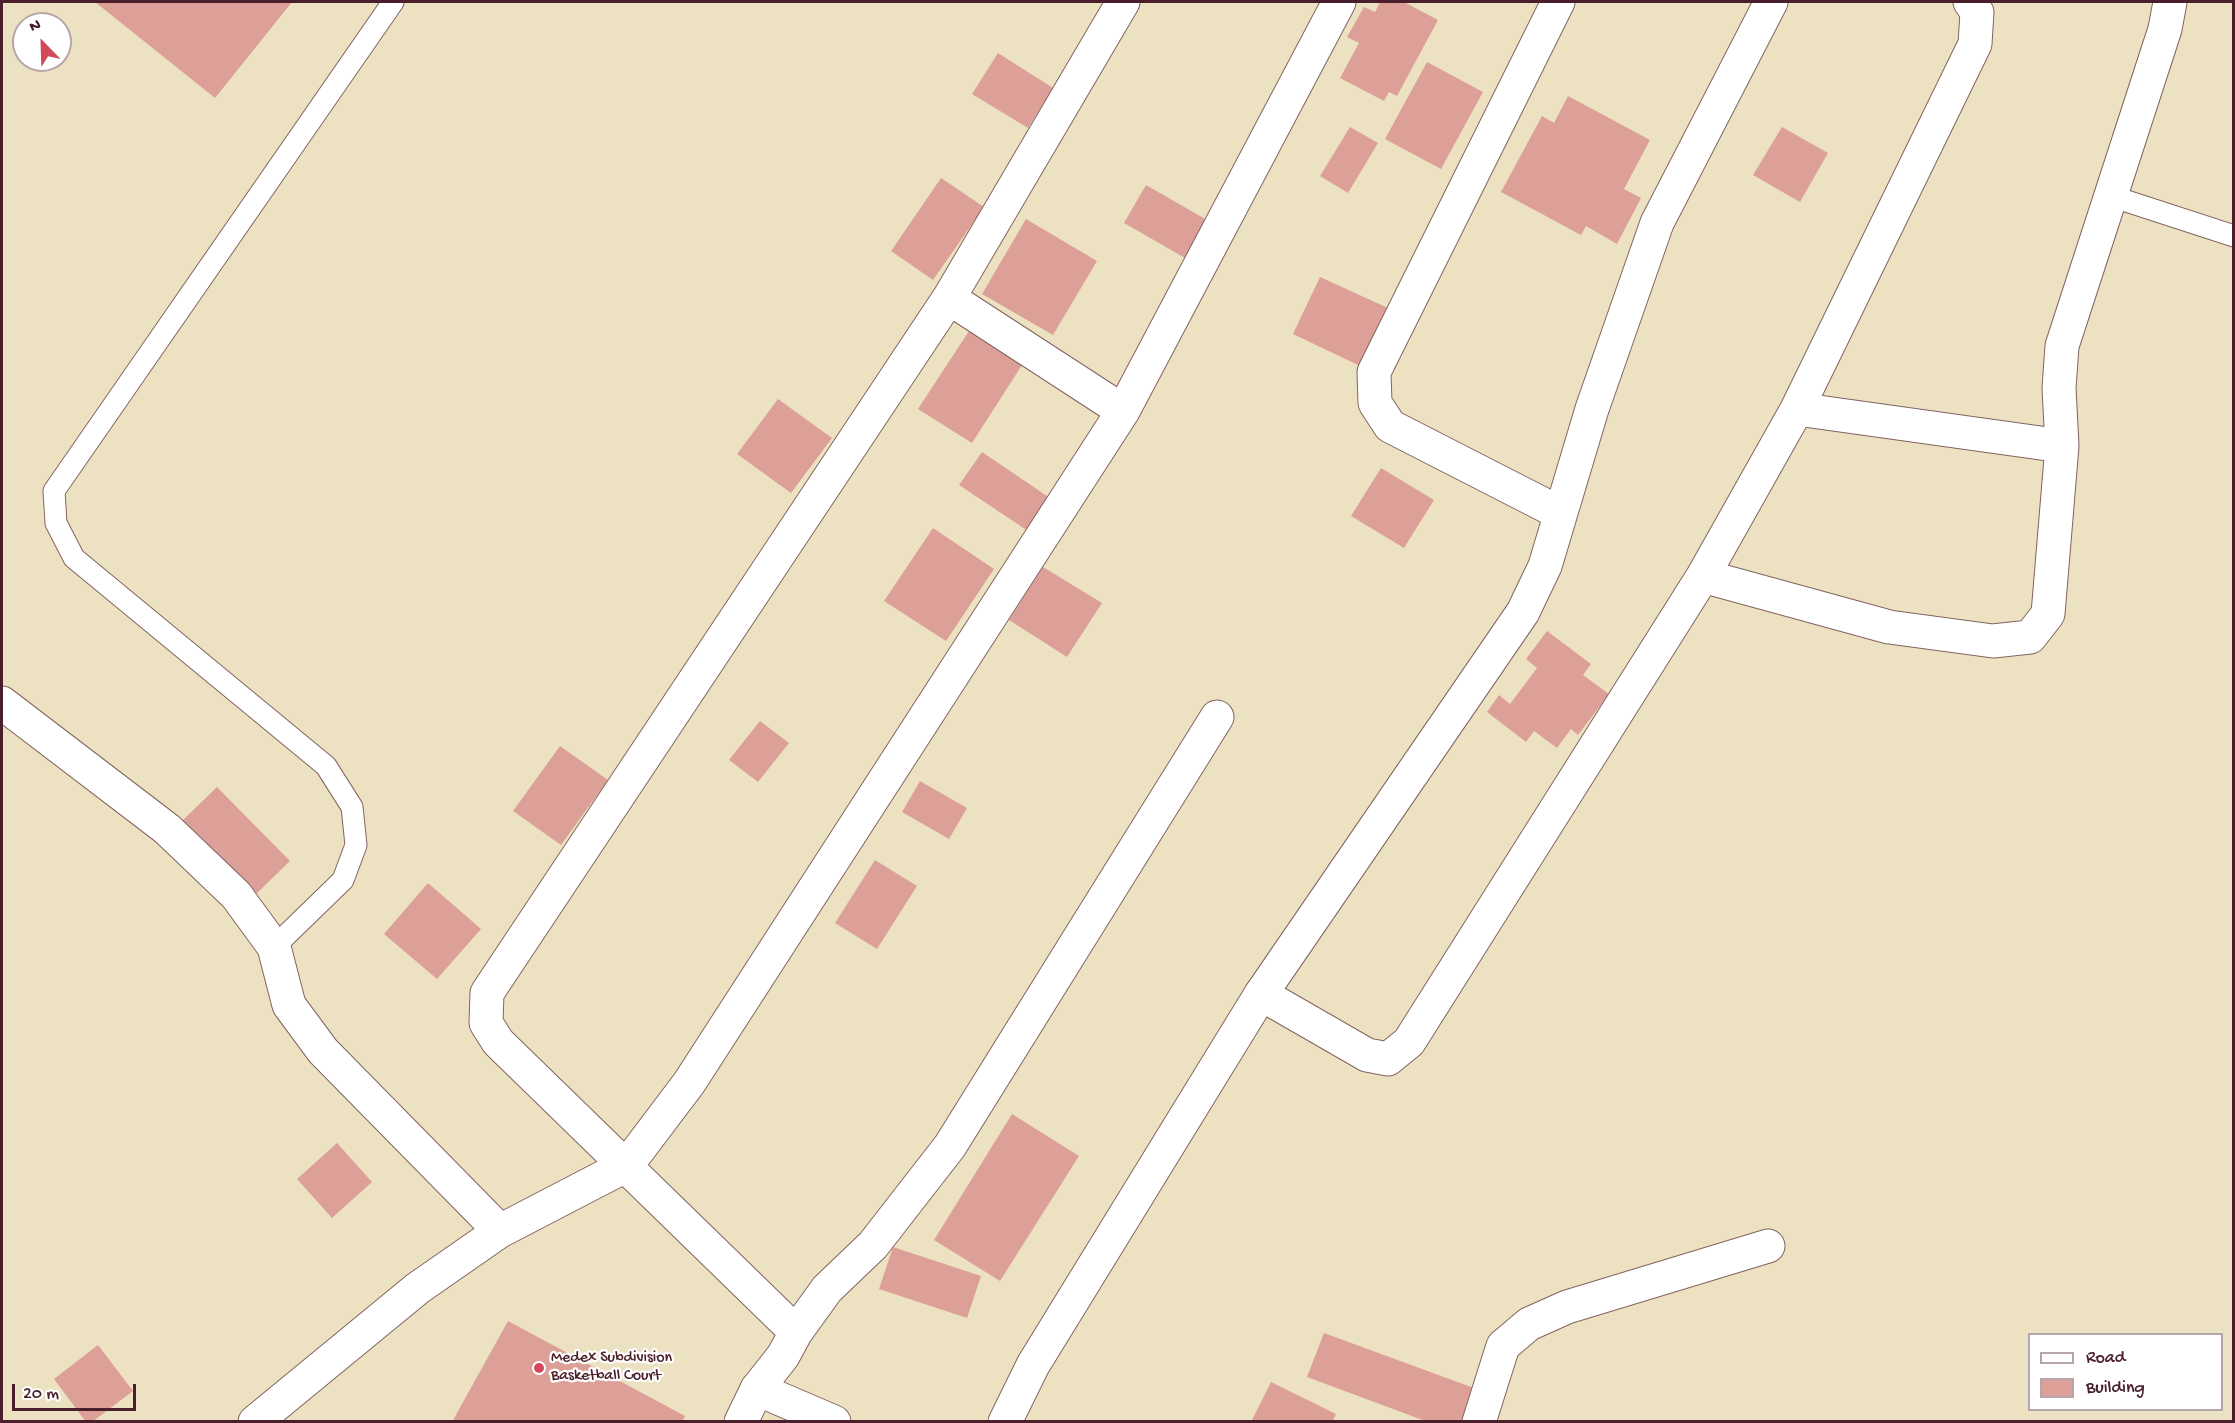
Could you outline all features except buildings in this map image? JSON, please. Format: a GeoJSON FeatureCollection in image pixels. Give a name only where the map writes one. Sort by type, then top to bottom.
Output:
{"type":"FeatureCollection","features":[{"type":"Feature","properties":{"kind":"street"},"geometry":{"type":"LineString","coordinates":[[790,1344],[627,1165],[498,1042],[486,1023],[487,993],[949,298],[1123,2]]}},
{"type":"Feature","properties":{"kind":"street"},"geometry":{"type":"LineString","coordinates":[[255,1422],[418,1288],[500,1231],[627,1165],[689,1083],[1123,411],[1339,2]]}},
{"type":"Feature","properties":{"kind":"street"},"geometry":{"type":"LineString","coordinates":[[1558,2],[1374,372],[1374,403],[1390,426],[1560,513]]}},
{"type":"Feature","properties":{"kind":"street"},"geometry":{"type":"LineString","coordinates":[[1005,1422],[1033,1365],[1262,994],[1523,612],[1545,566],[1592,409],[1657,223],[1771,2]]}},
{"type":"Feature","properties":{"kind":"street"},"geometry":{"type":"LineString","coordinates":[[1262,994],[1366,1055],[1388,1059],[1409,1042],[1703,576],[1797,409],[1975,44],[1977,12],[1970,2]]}},
{"type":"Feature","properties":{"kind":"street"},"geometry":{"type":"LineString","coordinates":[[1703,576],[1889,627],[1993,641],[2030,637],[2048,614],[2062,446],[2060,388],[2062,346],[2164,29],[2170,2]]}},
{"type":"Feature","properties":{"kind":"street"},"geometry":{"type":"LineString","coordinates":[[949,298],[1123,411]]}},
{"type":"Feature","properties":{"kind":"street"},"geometry":{"type":"LineString","coordinates":[[1797,409],[2062,446]]}},
{"type":"Feature","properties":{"kind":"street"},"geometry":{"type":"LineString","coordinates":[[2,704],[167,829],[236,895],[274,946],[289,1005],[323,1051],[500,1231]]}},
{"type":"Feature","properties":{"kind":"street"},"geometry":{"type":"LineString","coordinates":[[774,1404],[790,1344],[827,1289],[873,1245],[950,1146],[1217,717]]}},
{"type":"Feature","properties":{"kind":"street"},"geometry":{"type":"LineString","coordinates":[[1479,1422],[1503,1346],[1529,1324],[1567,1307],[1768,1246]]}},
{"type":"Feature","properties":{"kind":"street"},"geometry":{"type":"LineString","coordinates":[[741,1422],[774,1404],[834,1422]]}},
{"type":"Feature","properties":{"kind":"lane"},"geometry":{"type":"LineString","coordinates":[[274,946],[343,880],[356,845],[352,807],[326,766],[74,558],[56,523],[54,491],[393,2]]}},
{"type":"Feature","properties":{"kind":"lane"},"geometry":{"type":"LineString","coordinates":[[2111,196],[2234,236]]}},
{"type":"Feature","properties":{"kind":"place","name":"Medex Subdivision Basketball Court"},"geometry":{"type":"Point","coordinates":[539,1368]}}]}
